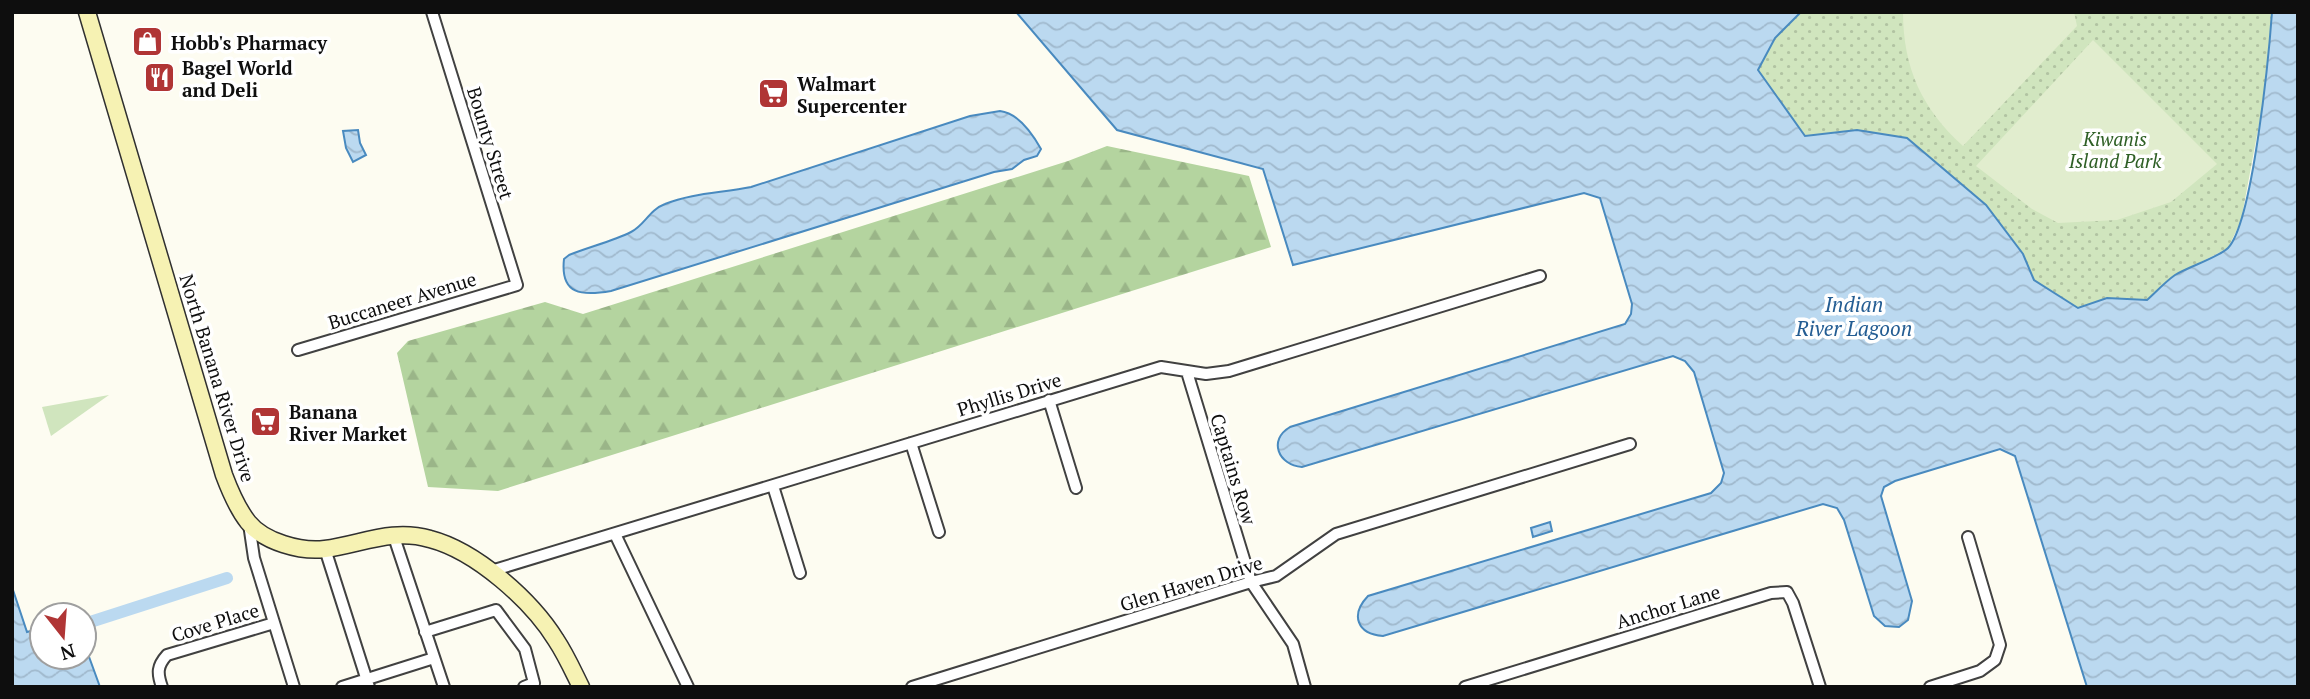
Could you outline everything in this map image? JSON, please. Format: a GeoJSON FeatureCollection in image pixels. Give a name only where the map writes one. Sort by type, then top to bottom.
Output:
{"type":"FeatureCollection","features":[{"type":"Feature","properties":{"kind":"street","name":"North Banana River Drive"},"geometry":{"type":"LineString","coordinates":[[86,12],[224,475],[249,524]]}},
{"type":"Feature","properties":{"kind":"street","name":"Bounty Street"},"geometry":{"type":"LineString","coordinates":[[432,12],[517,285]]}},
{"type":"Feature","properties":{"kind":"street","name":"Phyllis Drive"},"geometry":{"type":"LineString","coordinates":[[491,571],[1161,367],[1206,374],[1229,370],[1540,276]]}},
{"type":"Feature","properties":{"kind":"street","name":"Buccaneer Avenue"},"geometry":{"type":"LineString","coordinates":[[298,350],[517,285]]}},
{"type":"Feature","properties":{"kind":"street","name":"Captains Row"},"geometry":{"type":"LineString","coordinates":[[1187,372],[1251,582],[1293,644],[1305,687]]}},
{"type":"Feature","properties":{"kind":"street"},"geometry":{"type":"LineString","coordinates":[[1049,400],[1076,488]]}},
{"type":"Feature","properties":{"kind":"street"},"geometry":{"type":"LineString","coordinates":[[911,443],[939,532]]}},
{"type":"Feature","properties":{"kind":"street","name":"Glen Haven Drive"},"geometry":{"type":"LineString","coordinates":[[912,687],[1276,576],[1336,534],[1630,444]]}},
{"type":"Feature","properties":{"kind":"street"},"geometry":{"type":"LineString","coordinates":[[772,486],[800,573]]}},
{"type":"Feature","properties":{"kind":"street"},"geometry":{"type":"LineString","coordinates":[[249,524],[289,546],[307,549],[325,549],[393,534],[429,538],[456,548],[491,571],[525,603],[555,639],[581,687]]}},
{"type":"Feature","properties":{"kind":"street"},"geometry":{"type":"LineString","coordinates":[[249,524],[254,558],[294,687]]}},
{"type":"Feature","properties":{"kind":"street"},"geometry":{"type":"LineString","coordinates":[[393,534],[444,687]]}},
{"type":"Feature","properties":{"kind":"street"},"geometry":{"type":"LineString","coordinates":[[615,534],[688,687]]}},
{"type":"Feature","properties":{"kind":"street"},"geometry":{"type":"LineString","coordinates":[[1930,687],[1980,671],[1995,660],[2000,645],[1968,537]]}},
{"type":"Feature","properties":{"kind":"street"},"geometry":{"type":"LineString","coordinates":[[325,549],[368,683]]}},
{"type":"Feature","properties":{"kind":"street","name":"Anchor Lane"},"geometry":{"type":"LineString","coordinates":[[1465,687],[1771,593],[1787,593],[1793,603],[1820,687]]}},
{"type":"Feature","properties":{"kind":"street"},"geometry":{"type":"LineString","coordinates":[[425,632],[496,610],[525,649],[534,684],[524,687]]}},
{"type":"Feature","properties":{"kind":"street","name":"Cove Place"},"geometry":{"type":"LineString","coordinates":[[162,687],[159,667],[167,655],[274,623]]}},
{"type":"Feature","properties":{"kind":"street"},"geometry":{"type":"LineString","coordinates":[[342,687],[368,683],[434,658]]}},
{"type":"Feature","properties":{"kind":"green space","name":"Kiwanis Island Park"},"geometry":{"type":"Polygon","coordinates":[[[1801,12],[2272,12],[2265,92],[2241,221],[2228,248],[2174,276],[2147,300],[2107,298],[2078,308],[2034,280],[1857,130],[1805,136],[1758,70],[1775,38],[1801,12]]]}},
{"type":"Feature","properties":{"kind":"green space"},"geometry":{"type":"Polygon","coordinates":[[[1903,12],[2074,12],[2077,26],[1963,146],[1936,117],[1918,86],[1907,51],[1903,12]]]}},
{"type":"Feature","properties":{"kind":"green space"},"geometry":{"type":"Polygon","coordinates":[[[2093,40],[2217,164],[2171,202],[2117,220],[2058,223],[2032,209],[1976,166],[2093,40]]]}},
{"type":"Feature","properties":{"kind":"green space"},"geometry":{"type":"Polygon","coordinates":[[[1107,146],[1249,176],[1271,247],[498,491],[428,487],[397,353],[408,341],[545,302],[583,314],[1068,161],[1107,146]]]}},
{"type":"Feature","properties":{"kind":"green space"},"geometry":{"type":"Polygon","coordinates":[[[109,395],[51,436],[42,407],[109,395]]]}},
{"type":"Feature","properties":{"kind":"water","name":"Indian River Lagoon"},"geometry":{"type":"Polygon","coordinates":[[[1016,12],[1801,12],[1775,38],[1758,70],[1805,136],[1857,130],[1907,138],[1986,205],[2023,254],[2034,280],[2078,308],[2107,298],[2147,300],[2175,275],[2228,248],[2237,232],[2252,173],[2272,12],[2298,12],[2298,687],[2087,687],[2015,456],[2000,449],[1895,481],[1884,487],[1881,496],[1912,601],[1908,620],[1899,627],[1885,626],[1874,616],[1844,520],[1837,508],[1823,504],[1383,636],[1367,632],[1358,616],[1362,603],[1368,596],[1711,493],[1721,483],[1724,473],[1694,372],[1685,361],[1673,356],[1302,467],[1287,462],[1279,451],[1279,438],[1290,427],[1625,324],[1631,314],[1632,304],[1600,198],[1584,193],[1293,265],[1263,169],[1117,130],[1016,12]]]}},
{"type":"Feature","properties":{"kind":"water"},"geometry":{"type":"Polygon","coordinates":[[[1000,111],[1019,120],[1041,149],[1037,156],[1024,160],[1012,169],[994,172],[611,291],[582,293],[569,286],[566,280],[564,259],[569,255],[631,232],[655,210],[675,200],[751,187],[970,116],[1000,111]]]}},
{"type":"Feature","properties":{"kind":"water"},"geometry":{"type":"Polygon","coordinates":[[[358,130],[366,155],[353,162],[346,148],[343,131],[358,130]]]}},
{"type":"Feature","properties":{"kind":"water"},"geometry":{"type":"Polygon","coordinates":[[[1550,522],[1552,531],[1533,537],[1531,528],[1550,522]]]}},
{"type":"Feature","properties":{"kind":"water"},"geometry":{"type":"Polygon","coordinates":[[[12,587],[28,632],[28,671],[94,671],[100,687],[12,687],[12,587]]]}},
{"type":"Feature","properties":{"kind":"waterway"},"geometry":{"type":"LineString","coordinates":[[98,619],[227,578]]}},
{"type":"Feature","properties":{"kind":"place","name":"Hobb's Pharmacy"},"geometry":{"type":"Point","coordinates":[148,42]}},
{"type":"Feature","properties":{"kind":"place","name":"Bagel World and Deli"},"geometry":{"type":"Point","coordinates":[159,78]}},
{"type":"Feature","properties":{"kind":"place","name":"Walmart Supercenter"},"geometry":{"type":"Point","coordinates":[774,94]}},
{"type":"Feature","properties":{"kind":"place","name":"Banana River Market"},"geometry":{"type":"Point","coordinates":[266,422]}}]}
